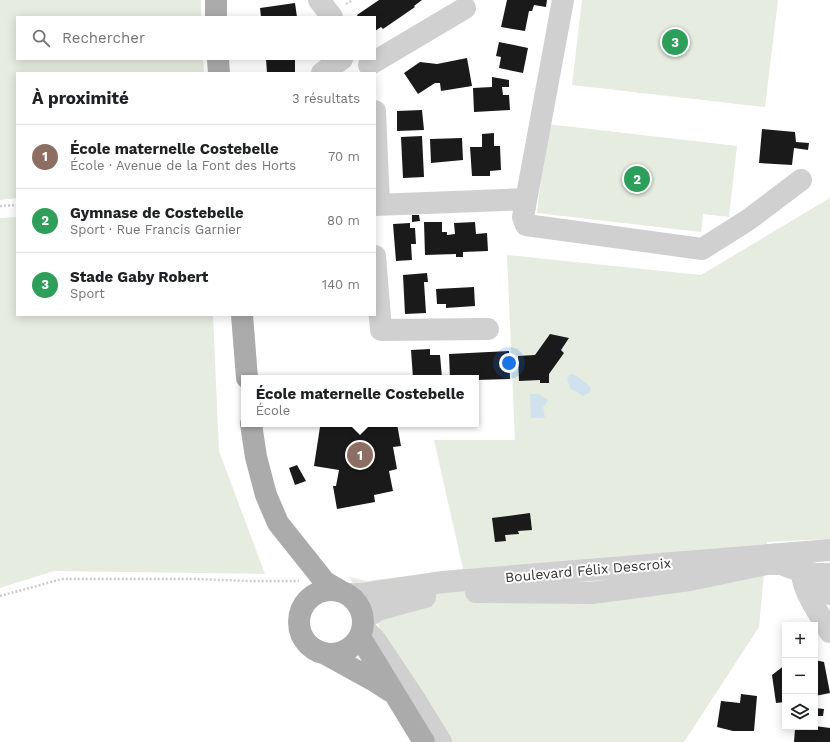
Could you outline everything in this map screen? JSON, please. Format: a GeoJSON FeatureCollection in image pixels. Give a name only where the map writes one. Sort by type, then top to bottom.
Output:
{"type":"FeatureCollection","features":[{"type":"Feature","properties":{"kind":"main road"},"geometry":{"type":"LineString","coordinates":[[216,0],[216,16]]}},
{"type":"Feature","properties":{"kind":"main road"},"geometry":{"type":"LineString","coordinates":[[218,60],[219,72]]}},
{"type":"Feature","properties":{"kind":"main road"},"geometry":{"type":"LineString","coordinates":[[242,316],[246,375]]}},
{"type":"Feature","properties":{"kind":"main road"},"geometry":{"type":"LineString","coordinates":[[251,427],[256,457],[266,495],[278,522],[325,582],[357,602],[362,628],[392,693],[417,727],[424,742]]}},
{"type":"Feature","properties":{"kind":"main road"},"geometry":{"type":"LineString","coordinates":[[293,543],[306,591],[299,618],[299,628],[308,644],[373,680],[392,693]]}},
{"type":"Feature","properties":{"kind":"main road"},"geometry":{"type":"LineString","coordinates":[[306,591],[311,596],[324,590],[343,592]]}},
{"type":"Feature","properties":{"kind":"main road"},"geometry":{"type":"LineString","coordinates":[[324,654],[338,654],[351,648],[362,628]]}},
{"type":"Feature","properties":{"kind":"street"},"geometry":{"type":"LineString","coordinates":[[319,0],[331,16]]}},
{"type":"Feature","properties":{"kind":"street"},"geometry":{"type":"LineString","coordinates":[[563,0],[523,217],[526,225],[702,249],[748,220],[801,180]]}},
{"type":"Feature","properties":{"kind":"street"},"geometry":{"type":"LineString","coordinates":[[368,66],[465,8]]}},
{"type":"Feature","properties":{"kind":"street"},"geometry":{"type":"LineString","coordinates":[[323,72],[341,60]]}},
{"type":"Feature","properties":{"kind":"street"},"geometry":{"type":"LineString","coordinates":[[376,158],[377,205],[526,199]]}},
{"type":"Feature","properties":{"kind":"street"},"geometry":{"type":"LineString","coordinates":[[376,268],[381,330],[488,329]]}},
{"type":"Feature","properties":{"kind":"street","name":"Boulevard Félix Descroix"},"geometry":{"type":"LineString","coordinates":[[819,570],[830,550]]}},
{"type":"Feature","properties":{"kind":"street","name":"Boulevard Félix Descroix"},"geometry":{"type":"LineString","coordinates":[[362,628],[378,610],[431,595],[479,592],[592,593],[690,580],[767,564],[781,564],[819,570]]}},
{"type":"Feature","properties":{"kind":"street"},"geometry":{"type":"LineString","coordinates":[[830,594],[819,570],[803,581],[830,632]]}},
{"type":"Feature","properties":{"kind":"street","name":"Boulevard Félix Descroix"},"geometry":{"type":"LineString","coordinates":[[343,592],[363,594],[450,582],[819,570]]}},
{"type":"Feature","properties":{"kind":"street"},"geometry":{"type":"LineString","coordinates":[[362,628],[376,641],[441,742]]}},
{"type":"Feature","properties":{"kind":"path"},"geometry":{"type":"LineString","coordinates":[[0,206],[16,205]]}},
{"type":"Feature","properties":{"kind":"path"},"geometry":{"type":"LineString","coordinates":[[0,596],[62,579],[195,578],[249,582],[306,591]]}},
{"type":"Feature","properties":{"kind":"shaded area"},"geometry":{"type":"Polygon","coordinates":[[[0,0],[201,0],[201,16],[16,16],[16,60],[203,60],[204,72],[16,72],[16,198],[0,200],[0,0]]]}},
{"type":"Feature","properties":{"kind":"shaded area"},"geometry":{"type":"Polygon","coordinates":[[[582,0],[778,0],[765,107],[572,85],[582,0]]]}},
{"type":"Feature","properties":{"kind":"shaded area"},"geometry":{"type":"Polygon","coordinates":[[[547,124],[737,146],[729,217],[703,214],[701,232],[537,213],[547,124]]]}},
{"type":"Feature","properties":{"kind":"shaded area"},"geometry":{"type":"Polygon","coordinates":[[[830,198],[830,539],[767,542],[759,627],[684,742],[426,742],[375,617],[349,577],[366,581],[463,569],[434,440],[515,440],[507,255],[701,275],[830,198]]]}},
{"type":"Feature","properties":{"kind":"shaded area"},"geometry":{"type":"Polygon","coordinates":[[[16,217],[16,316],[213,316],[219,451],[265,574],[54,571],[0,588],[0,218],[16,217]]]}},
{"type":"Feature","properties":{"kind":"water"},"geometry":{"type":"Polygon","coordinates":[[[571,374],[577,376],[589,385],[591,389],[589,393],[583,396],[570,388],[567,378],[571,374]]]}},
{"type":"Feature","properties":{"kind":"water"},"geometry":{"type":"Polygon","coordinates":[[[530,394],[538,394],[548,400],[543,407],[545,418],[531,418],[530,394]]]}},
{"type":"Feature","properties":{"kind":"building"},"geometry":{"type":"Polygon","coordinates":[[[379,0],[422,0],[414,6],[415,7],[383,29],[381,27],[376,30],[376,16],[357,15],[379,0]]]}},
{"type":"Feature","properties":{"kind":"building"},"geometry":{"type":"Polygon","coordinates":[[[507,0],[547,0],[546,7],[534,5],[532,11],[529,11],[525,31],[501,27],[507,0]]]}},
{"type":"Feature","properties":{"kind":"building"},"geometry":{"type":"Polygon","coordinates":[[[295,3],[297,16],[261,16],[260,8],[295,3]]]}},
{"type":"Feature","properties":{"kind":"building"},"geometry":{"type":"Polygon","coordinates":[[[499,42],[528,48],[523,73],[499,68],[501,57],[496,56],[499,42]]]}},
{"type":"Feature","properties":{"kind":"building"},"geometry":{"type":"Polygon","coordinates":[[[467,58],[472,86],[441,91],[440,83],[435,83],[418,94],[404,73],[420,62],[437,64],[467,58]]]}},
{"type":"Feature","properties":{"kind":"building"},"geometry":{"type":"Polygon","coordinates":[[[266,60],[295,60],[295,72],[267,72],[266,60]]]}},
{"type":"Feature","properties":{"kind":"building"},"geometry":{"type":"Polygon","coordinates":[[[492,77],[509,80],[509,87],[502,87],[503,95],[509,95],[510,110],[474,112],[473,88],[492,87],[492,77]]]}},
{"type":"Feature","properties":{"kind":"building"},"geometry":{"type":"Polygon","coordinates":[[[422,110],[424,130],[397,131],[397,111],[422,110]]]}},
{"type":"Feature","properties":{"kind":"building"},"geometry":{"type":"Polygon","coordinates":[[[762,129],[795,132],[796,142],[809,143],[808,150],[794,148],[792,165],[759,163],[762,129]]]}},
{"type":"Feature","properties":{"kind":"building"},"geometry":{"type":"Polygon","coordinates":[[[494,133],[494,146],[500,146],[501,170],[490,171],[490,176],[472,176],[470,147],[482,147],[482,134],[494,133]]]}},
{"type":"Feature","properties":{"kind":"building"},"geometry":{"type":"Polygon","coordinates":[[[422,136],[424,177],[403,178],[401,137],[422,136]]]}},
{"type":"Feature","properties":{"kind":"building"},"geometry":{"type":"Polygon","coordinates":[[[462,138],[463,160],[431,163],[430,139],[462,138]]]}},
{"type":"Feature","properties":{"kind":"building"},"geometry":{"type":"Polygon","coordinates":[[[412,215],[419,215],[420,221],[412,222],[412,215]]]}},
{"type":"Feature","properties":{"kind":"building"},"geometry":{"type":"Polygon","coordinates":[[[424,222],[442,222],[442,232],[447,232],[447,235],[455,234],[454,223],[475,222],[476,234],[487,233],[488,251],[463,252],[463,257],[456,257],[456,254],[425,255],[424,222]]]}},
{"type":"Feature","properties":{"kind":"building"},"geometry":{"type":"Polygon","coordinates":[[[410,223],[410,228],[415,228],[416,244],[411,244],[412,260],[396,261],[393,224],[410,223]]]}},
{"type":"Feature","properties":{"kind":"building"},"geometry":{"type":"Polygon","coordinates":[[[427,273],[428,282],[424,282],[426,313],[405,314],[403,275],[427,273]]]}},
{"type":"Feature","properties":{"kind":"building"},"geometry":{"type":"Polygon","coordinates":[[[474,287],[475,306],[446,308],[446,304],[437,304],[436,289],[474,287]]]}},
{"type":"Feature","properties":{"kind":"building"},"geometry":{"type":"Polygon","coordinates":[[[550,334],[569,338],[561,350],[564,353],[549,374],[549,383],[540,383],[540,380],[519,381],[518,356],[535,355],[550,334]]]}},
{"type":"Feature","properties":{"kind":"building"},"geometry":{"type":"Polygon","coordinates":[[[430,349],[430,355],[440,355],[442,375],[413,375],[411,350],[430,349]]]}},
{"type":"Feature","properties":{"kind":"building"},"geometry":{"type":"Polygon","coordinates":[[[509,351],[510,379],[479,380],[479,375],[450,375],[449,354],[509,351]]]}},
{"type":"Feature","properties":{"kind":"building"},"geometry":{"type":"Polygon","coordinates":[[[320,427],[398,427],[401,446],[393,447],[397,469],[389,471],[393,491],[374,495],[375,502],[337,509],[333,486],[336,486],[339,470],[314,466],[320,427]]]}},
{"type":"Feature","properties":{"kind":"building"},"geometry":{"type":"Polygon","coordinates":[[[297,465],[306,481],[295,485],[289,468],[297,465]]]}},
{"type":"Feature","properties":{"kind":"building"},"geometry":{"type":"Polygon","coordinates":[[[530,513],[532,530],[518,531],[519,534],[505,535],[506,541],[495,542],[492,518],[530,513]]]}},
{"type":"Feature","properties":{"kind":"building"},"geometry":{"type":"Polygon","coordinates":[[[818,661],[824,662],[830,693],[818,695],[818,661]]]}},
{"type":"Feature","properties":{"kind":"building"},"geometry":{"type":"Polygon","coordinates":[[[782,667],[782,702],[776,703],[772,675],[782,667]]]}},
{"type":"Feature","properties":{"kind":"building"},"geometry":{"type":"Polygon","coordinates":[[[741,694],[757,696],[754,731],[733,731],[717,727],[721,701],[740,703],[741,694]]]}},
{"type":"Feature","properties":{"kind":"building"},"geometry":{"type":"Polygon","coordinates":[[[818,708],[824,709],[823,716],[818,716],[818,708]]]}},
{"type":"Feature","properties":{"kind":"building"},"geometry":{"type":"Polygon","coordinates":[[[818,726],[830,728],[830,742],[794,742],[795,730],[818,730],[818,726]]]}},
{"type":"Feature","properties":{"kind":"place","name":"Stade Gaby Robert"},"geometry":{"type":"Point","coordinates":[675,42]}},
{"type":"Feature","properties":{"kind":"place","name":"Gymnase de Costebelle"},"geometry":{"type":"Point","coordinates":[637,179]}},
{"type":"Feature","properties":{"kind":"place","name":"École maternelle Costebelle"},"geometry":{"type":"Point","coordinates":[360,455]}}]}
